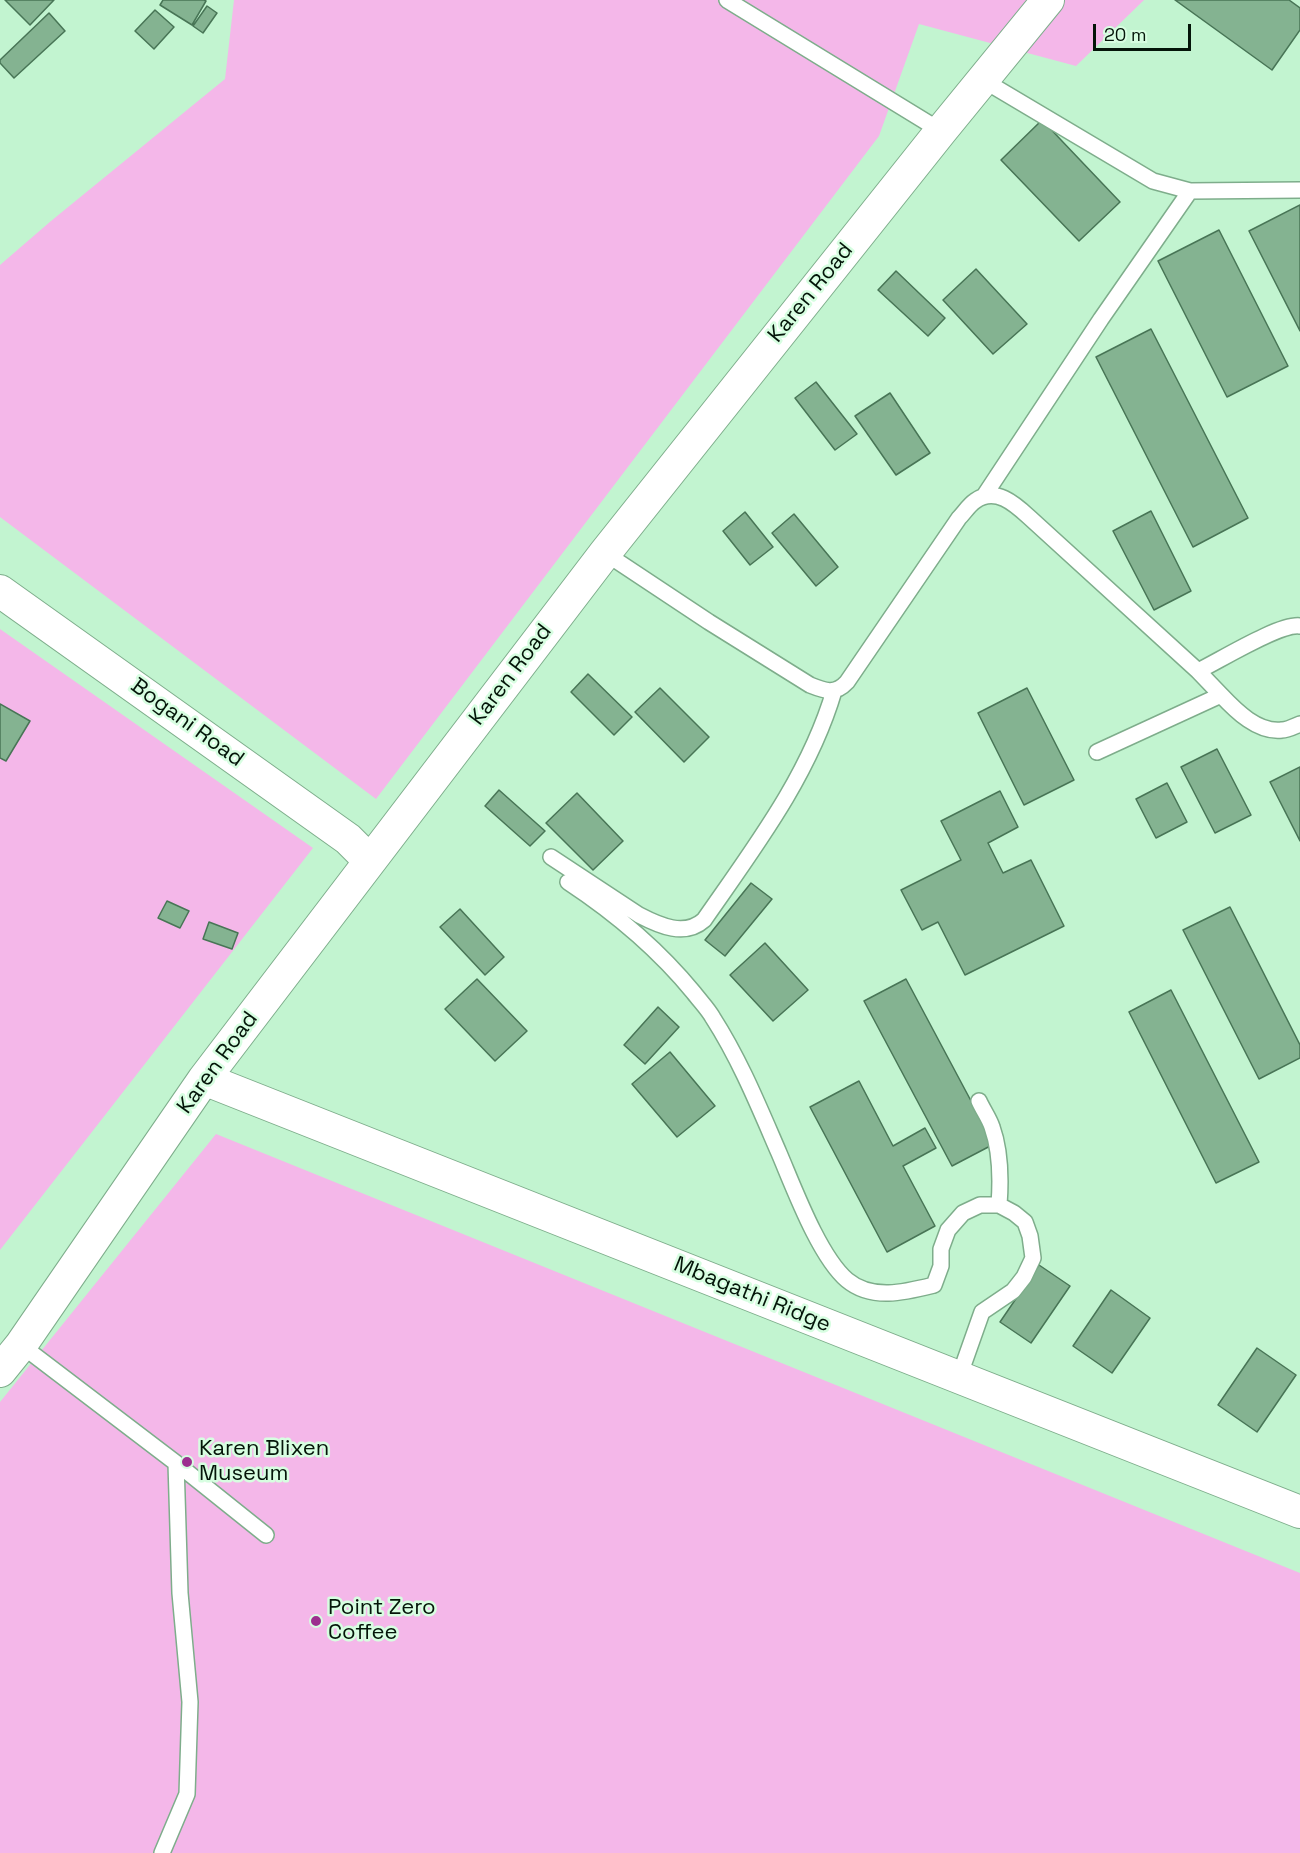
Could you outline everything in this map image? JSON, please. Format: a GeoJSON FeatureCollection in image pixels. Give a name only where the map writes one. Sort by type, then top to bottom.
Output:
{"type":"FeatureCollection","features":[{"type":"Feature","properties":{"kind":"street","name":"Karen Road"},"geometry":{"type":"LineString","coordinates":[[0,1371],[21,1345],[204,1079],[604,553],[1048,0]]}},
{"type":"Feature","properties":{"kind":"street","name":"Bogani Road"},"geometry":{"type":"LineString","coordinates":[[0,591],[348,839],[370,861]]}},
{"type":"Feature","properties":{"kind":"street","name":"Mbagathi Ridge"},"geometry":{"type":"LineString","coordinates":[[204,1079],[1300,1512]]}},
{"type":"Feature","properties":{"kind":"lane"},"geometry":{"type":"LineString","coordinates":[[727,0],[941,131]]}},
{"type":"Feature","properties":{"kind":"lane"},"geometry":{"type":"LineString","coordinates":[[983,80],[1153,181],[1190,191],[1300,190]]}},
{"type":"Feature","properties":{"kind":"lane"},"geometry":{"type":"LineString","coordinates":[[604,553],[810,685],[834,691],[841,688],[959,518],[975,501],[984,496],[1190,191]]}},
{"type":"Feature","properties":{"kind":"lane"},"geometry":{"type":"LineString","coordinates":[[984,496],[998,496],[1011,501],[1198,671],[1236,710],[1259,726],[1281,730],[1300,724]]}},
{"type":"Feature","properties":{"kind":"lane"},"geometry":{"type":"LineString","coordinates":[[1198,671],[1273,633],[1296,625],[1300,626]]}},
{"type":"Feature","properties":{"kind":"lane"},"geometry":{"type":"LineString","coordinates":[[551,857],[654,923],[670,928],[696,928],[718,901],[790,792],[816,743],[834,691]]}},
{"type":"Feature","properties":{"kind":"lane"},"geometry":{"type":"LineString","coordinates":[[1097,752],[1221,695]]}},
{"type":"Feature","properties":{"kind":"lane"},"geometry":{"type":"LineString","coordinates":[[568,882],[596,900],[650,945],[680,976],[712,1016],[743,1070],[806,1215],[835,1267],[849,1281],[864,1290],[888,1294],[934,1285],[941,1266],[941,1249],[948,1230],[963,1213],[980,1205],[999,1205],[1014,1213],[1024,1222],[1030,1236],[1033,1258],[1024,1277],[1012,1291],[982,1312],[959,1377]]}},
{"type":"Feature","properties":{"kind":"lane"},"geometry":{"type":"LineString","coordinates":[[979,1101],[992,1128],[1000,1162],[999,1205]]}},
{"type":"Feature","properties":{"kind":"lane"},"geometry":{"type":"LineString","coordinates":[[21,1345],[266,1535]]}},
{"type":"Feature","properties":{"kind":"lane"},"geometry":{"type":"LineString","coordinates":[[162,1853],[187,1794],[190,1702],[180,1593],[176,1463]]}},
{"type":"Feature","properties":{"kind":"shaded area"},"geometry":{"type":"Polygon","coordinates":[[[234,0],[1144,0],[1076,66],[919,24],[879,136],[376,799],[0,517],[0,265],[225,79],[234,0]]]}},
{"type":"Feature","properties":{"kind":"shaded area"},"geometry":{"type":"Polygon","coordinates":[[[0,629],[313,848],[0,1250],[0,629]]]}},
{"type":"Feature","properties":{"kind":"shaded area"},"geometry":{"type":"Polygon","coordinates":[[[216,1134],[1300,1573],[1300,1853],[0,1853],[0,1402],[216,1134]]]}},
{"type":"Feature","properties":{"kind":"building"},"geometry":{"type":"Polygon","coordinates":[[[5,0],[54,0],[30,25],[5,0]]]}},
{"type":"Feature","properties":{"kind":"building"},"geometry":{"type":"Polygon","coordinates":[[[163,0],[206,1],[192,25],[160,5],[163,0]]]}},
{"type":"Feature","properties":{"kind":"building"},"geometry":{"type":"Polygon","coordinates":[[[1175,0],[1289,0],[1300,8],[1300,30],[1272,70],[1175,0]]]}},
{"type":"Feature","properties":{"kind":"building"},"geometry":{"type":"Polygon","coordinates":[[[207,6],[217,13],[203,33],[193,26],[207,6]]]}},
{"type":"Feature","properties":{"kind":"building"},"geometry":{"type":"Polygon","coordinates":[[[155,10],[174,27],[154,49],[135,31],[155,10]]]}},
{"type":"Feature","properties":{"kind":"building"},"geometry":{"type":"Polygon","coordinates":[[[49,13],[65,31],[14,78],[0,63],[0,60],[49,13]]]}},
{"type":"Feature","properties":{"kind":"building"},"geometry":{"type":"Polygon","coordinates":[[[1042,120],[1120,202],[1079,241],[1001,160],[1042,120]]]}},
{"type":"Feature","properties":{"kind":"building"},"geometry":{"type":"Polygon","coordinates":[[[1300,205],[1300,331],[1249,231],[1300,205]]]}},
{"type":"Feature","properties":{"kind":"building"},"geometry":{"type":"Polygon","coordinates":[[[1219,230],[1288,366],[1227,397],[1158,261],[1219,230]]]}},
{"type":"Feature","properties":{"kind":"building"},"geometry":{"type":"Polygon","coordinates":[[[976,269],[1027,324],[993,354],[943,300],[976,269]]]}},
{"type":"Feature","properties":{"kind":"building"},"geometry":{"type":"Polygon","coordinates":[[[896,271],[945,318],[928,336],[878,290],[896,271]]]}},
{"type":"Feature","properties":{"kind":"building"},"geometry":{"type":"Polygon","coordinates":[[[1151,329],[1248,518],[1193,547],[1096,357],[1151,329]]]}},
{"type":"Feature","properties":{"kind":"building"},"geometry":{"type":"Polygon","coordinates":[[[816,382],[857,434],[835,450],[795,398],[816,382]]]}},
{"type":"Feature","properties":{"kind":"building"},"geometry":{"type":"Polygon","coordinates":[[[890,393],[930,453],[896,475],[855,416],[890,393]]]}},
{"type":"Feature","properties":{"kind":"building"},"geometry":{"type":"Polygon","coordinates":[[[1151,511],[1191,591],[1154,610],[1113,531],[1151,511]]]}},
{"type":"Feature","properties":{"kind":"building"},"geometry":{"type":"Polygon","coordinates":[[[745,512],[773,547],[750,565],[723,531],[745,512]]]}},
{"type":"Feature","properties":{"kind":"building"},"geometry":{"type":"Polygon","coordinates":[[[794,514],[838,567],[816,586],[772,533],[794,514]]]}},
{"type":"Feature","properties":{"kind":"building"},"geometry":{"type":"Polygon","coordinates":[[[588,674],[632,717],[614,735],[571,692],[588,674]]]}},
{"type":"Feature","properties":{"kind":"building"},"geometry":{"type":"Polygon","coordinates":[[[660,688],[709,737],[684,762],[635,712],[660,688]]]}},
{"type":"Feature","properties":{"kind":"building"},"geometry":{"type":"Polygon","coordinates":[[[1027,688],[1074,780],[1024,805],[978,713],[1027,688]]]}},
{"type":"Feature","properties":{"kind":"building"},"geometry":{"type":"Polygon","coordinates":[[[0,704],[30,721],[6,761],[0,758],[0,704]]]}},
{"type":"Feature","properties":{"kind":"building"},"geometry":{"type":"Polygon","coordinates":[[[1217,749],[1251,815],[1215,833],[1181,767],[1217,749]]]}},
{"type":"Feature","properties":{"kind":"building"},"geometry":{"type":"Polygon","coordinates":[[[1300,767],[1300,841],[1270,782],[1300,767]]]}},
{"type":"Feature","properties":{"kind":"building"},"geometry":{"type":"Polygon","coordinates":[[[1167,783],[1187,822],[1156,838],[1136,799],[1167,783]]]}},
{"type":"Feature","properties":{"kind":"building"},"geometry":{"type":"Polygon","coordinates":[[[499,790],[545,831],[530,846],[485,806],[499,790]]]}},
{"type":"Feature","properties":{"kind":"building"},"geometry":{"type":"Polygon","coordinates":[[[1000,791],[1018,827],[988,843],[1003,873],[1031,860],[1064,926],[965,975],[938,922],[922,930],[901,890],[961,860],[941,821],[1000,791]]]}},
{"type":"Feature","properties":{"kind":"building"},"geometry":{"type":"Polygon","coordinates":[[[577,793],[623,841],[593,870],[546,823],[577,793]]]}},
{"type":"Feature","properties":{"kind":"building"},"geometry":{"type":"Polygon","coordinates":[[[751,883],[772,899],[725,956],[705,940],[751,883]]]}},
{"type":"Feature","properties":{"kind":"building"},"geometry":{"type":"Polygon","coordinates":[[[167,901],[189,911],[180,928],[158,918],[167,901]]]}},
{"type":"Feature","properties":{"kind":"building"},"geometry":{"type":"Polygon","coordinates":[[[1230,907],[1300,1045],[1300,1058],[1259,1079],[1183,930],[1230,907]]]}},
{"type":"Feature","properties":{"kind":"building"},"geometry":{"type":"Polygon","coordinates":[[[460,909],[504,957],[485,975],[440,927],[460,909]]]}},
{"type":"Feature","properties":{"kind":"building"},"geometry":{"type":"Polygon","coordinates":[[[209,922],[238,933],[232,949],[203,939],[209,922]]]}},
{"type":"Feature","properties":{"kind":"building"},"geometry":{"type":"Polygon","coordinates":[[[765,943],[808,990],[773,1021],[730,975],[765,943]]]}},
{"type":"Feature","properties":{"kind":"building"},"geometry":{"type":"Polygon","coordinates":[[[477,979],[527,1031],[495,1061],[445,1009],[477,979]]]}},
{"type":"Feature","properties":{"kind":"building"},"geometry":{"type":"Polygon","coordinates":[[[906,979],[994,1144],[952,1166],[864,1001],[906,979]]]}},
{"type":"Feature","properties":{"kind":"building"},"geometry":{"type":"Polygon","coordinates":[[[1171,990],[1259,1162],[1216,1183],[1129,1012],[1171,990]]]}},
{"type":"Feature","properties":{"kind":"building"},"geometry":{"type":"Polygon","coordinates":[[[658,1007],[679,1027],[645,1064],[624,1045],[658,1007]]]}},
{"type":"Feature","properties":{"kind":"building"},"geometry":{"type":"Polygon","coordinates":[[[670,1052],[715,1106],[677,1137],[632,1084],[670,1052]]]}},
{"type":"Feature","properties":{"kind":"building"},"geometry":{"type":"Polygon","coordinates":[[[859,1081],[893,1146],[925,1128],[936,1148],[903,1166],[935,1226],[887,1252],[810,1107],[859,1081]]]}},
{"type":"Feature","properties":{"kind":"building"},"geometry":{"type":"Polygon","coordinates":[[[1039,1265],[1070,1286],[1031,1343],[1000,1322],[1039,1265]]]}},
{"type":"Feature","properties":{"kind":"building"},"geometry":{"type":"Polygon","coordinates":[[[1111,1290],[1150,1318],[1112,1373],[1073,1346],[1111,1290]]]}},
{"type":"Feature","properties":{"kind":"building"},"geometry":{"type":"Polygon","coordinates":[[[1257,1348],[1296,1375],[1257,1432],[1218,1405],[1257,1348]]]}},
{"type":"Feature","properties":{"kind":"place","name":"Karen Blixen Museum"},"geometry":{"type":"Point","coordinates":[187,1462]}},
{"type":"Feature","properties":{"kind":"place","name":"Point Zero Coffee"},"geometry":{"type":"Point","coordinates":[316,1621]}}]}
